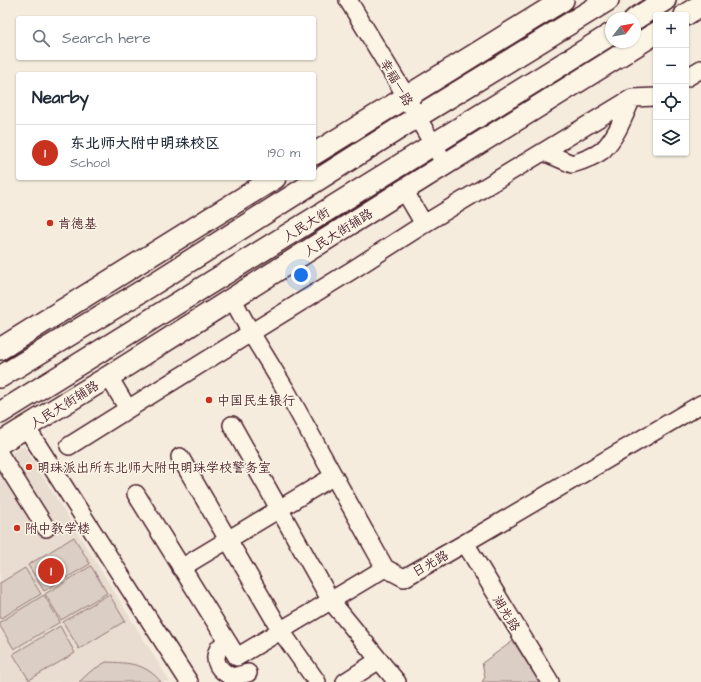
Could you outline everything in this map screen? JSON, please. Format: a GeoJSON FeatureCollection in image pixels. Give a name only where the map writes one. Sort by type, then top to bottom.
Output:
{"type":"FeatureCollection","features":[{"type":"Feature","properties":{"kind":"main road"},"geometry":{"type":"LineString","coordinates":[[316,153],[563,0]]}},
{"type":"Feature","properties":{"kind":"main road"},"geometry":{"type":"LineString","coordinates":[[0,377],[147,288],[417,117],[608,0]]}},
{"type":"Feature","properties":{"kind":"main road"},"geometry":{"type":"LineString","coordinates":[[641,15],[665,0]]}},
{"type":"Feature","properties":{"kind":"main road"},"geometry":{"type":"LineString","coordinates":[[689,12],[701,5]]}},
{"type":"Feature","properties":{"kind":"main road","name":"人民大街辅路"},"geometry":{"type":"LineString","coordinates":[[0,443],[109,377],[445,164],[653,35]]}},
{"type":"Feature","properties":{"kind":"main road","name":"人民大街"},"geometry":{"type":"LineString","coordinates":[[0,413],[605,38]]}},
{"type":"Feature","properties":{"kind":"main road"},"geometry":{"type":"LineString","coordinates":[[0,349],[272,180]]}},
{"type":"Feature","properties":{"kind":"street","name":"幸福一路"},"geometry":{"type":"LineString","coordinates":[[348,0],[445,164]]}},
{"type":"Feature","properties":{"kind":"street"},"geometry":{"type":"LineString","coordinates":[[689,76],[701,69]]}},
{"type":"Feature","properties":{"kind":"street"},"geometry":{"type":"LineString","coordinates":[[69,446],[424,224],[632,98],[653,97]]}},
{"type":"Feature","properties":{"kind":"street"},"geometry":{"type":"LineString","coordinates":[[544,152],[572,164],[586,160],[602,150],[613,138],[632,98]]}},
{"type":"Feature","properties":{"kind":"street"},"geometry":{"type":"LineString","coordinates":[[404,190],[424,224]]}},
{"type":"Feature","properties":{"kind":"street"},"geometry":{"type":"LineString","coordinates":[[232,298],[251,333],[287,392],[385,568],[237,657]]}},
{"type":"Feature","properties":{"kind":"street"},"geometry":{"type":"LineString","coordinates":[[109,377],[128,409]]}},
{"type":"Feature","properties":{"kind":"street","name":"日光路"},"geometry":{"type":"LineString","coordinates":[[385,568],[404,578],[701,404]]}},
{"type":"Feature","properties":{"kind":"street"},"geometry":{"type":"LineString","coordinates":[[232,425],[331,601],[397,682]]}},
{"type":"Feature","properties":{"kind":"street"},"geometry":{"type":"LineString","coordinates":[[26,427],[189,682]]}},
{"type":"Feature","properties":{"kind":"street"},"geometry":{"type":"LineString","coordinates":[[0,455],[46,528]]}},
{"type":"Feature","properties":{"kind":"street"},"geometry":{"type":"LineString","coordinates":[[180,456],[281,631],[317,682]]}},
{"type":"Feature","properties":{"kind":"street"},"geometry":{"type":"LineString","coordinates":[[181,568],[334,476]]}},
{"type":"Feature","properties":{"kind":"street"},"geometry":{"type":"LineString","coordinates":[[136,494],[226,641],[251,678]]}},
{"type":"Feature","properties":{"kind":"street","name":"湖光路"},"geometry":{"type":"LineString","coordinates":[[464,543],[550,682]]}},
{"type":"Feature","properties":{"kind":"street"},"geometry":{"type":"LineString","coordinates":[[226,641],[219,648],[216,659],[217,665],[226,674],[232,677],[251,678]]}},
{"type":"Feature","properties":{"kind":"street"},"geometry":{"type":"LineString","coordinates":[[345,682],[379,660]]}},
{"type":"Feature","properties":{"kind":"shaded area"},"geometry":{"type":"Polygon","coordinates":[[[24,446],[170,682],[0,682],[0,460],[24,446]]]}},
{"type":"Feature","properties":{"kind":"shaded area"},"geometry":{"type":"Polygon","coordinates":[[[74,537],[90,564],[44,591],[28,565],[74,537]]]}},
{"type":"Feature","properties":{"kind":"shaded area"},"geometry":{"type":"Polygon","coordinates":[[[91,566],[107,593],[61,620],[45,594],[91,566]]]}},
{"type":"Feature","properties":{"kind":"shaded area"},"geometry":{"type":"Polygon","coordinates":[[[25,568],[41,594],[0,619],[0,583],[25,568]]]}},
{"type":"Feature","properties":{"kind":"shaded area"},"geometry":{"type":"Polygon","coordinates":[[[109,594],[125,621],[79,649],[63,622],[109,594]]]}},
{"type":"Feature","properties":{"kind":"shaded area"},"geometry":{"type":"Polygon","coordinates":[[[44,595],[60,622],[14,649],[0,626],[0,622],[44,595]]]}},
{"type":"Feature","properties":{"kind":"shaded area"},"geometry":{"type":"Polygon","coordinates":[[[60,626],[75,653],[29,680],[13,654],[60,626]]]}},
{"type":"Feature","properties":{"kind":"shaded area"},"geometry":{"type":"Polygon","coordinates":[[[513,641],[539,682],[482,682],[485,677],[482,663],[513,641]]]}},
{"type":"Feature","properties":{"kind":"shaded area"},"geometry":{"type":"Polygon","coordinates":[[[106,662],[136,665],[149,671],[161,682],[79,682],[91,671],[106,662]]]}},
{"type":"Feature","properties":{"kind":"place","name":"肯德基"},"geometry":{"type":"Point","coordinates":[50,223]}},
{"type":"Feature","properties":{"kind":"place","name":"中国民生银行"},"geometry":{"type":"Point","coordinates":[209,400]}},
{"type":"Feature","properties":{"kind":"place","name":"明珠派出所东北师大附中明珠学校警务室"},"geometry":{"type":"Point","coordinates":[29,467]}},
{"type":"Feature","properties":{"kind":"place","name":"附中教学楼"},"geometry":{"type":"Point","coordinates":[17,528]}},
{"type":"Feature","properties":{"kind":"place","name":"东北师大附中明珠校区"},"geometry":{"type":"Point","coordinates":[51,571]}}]}
